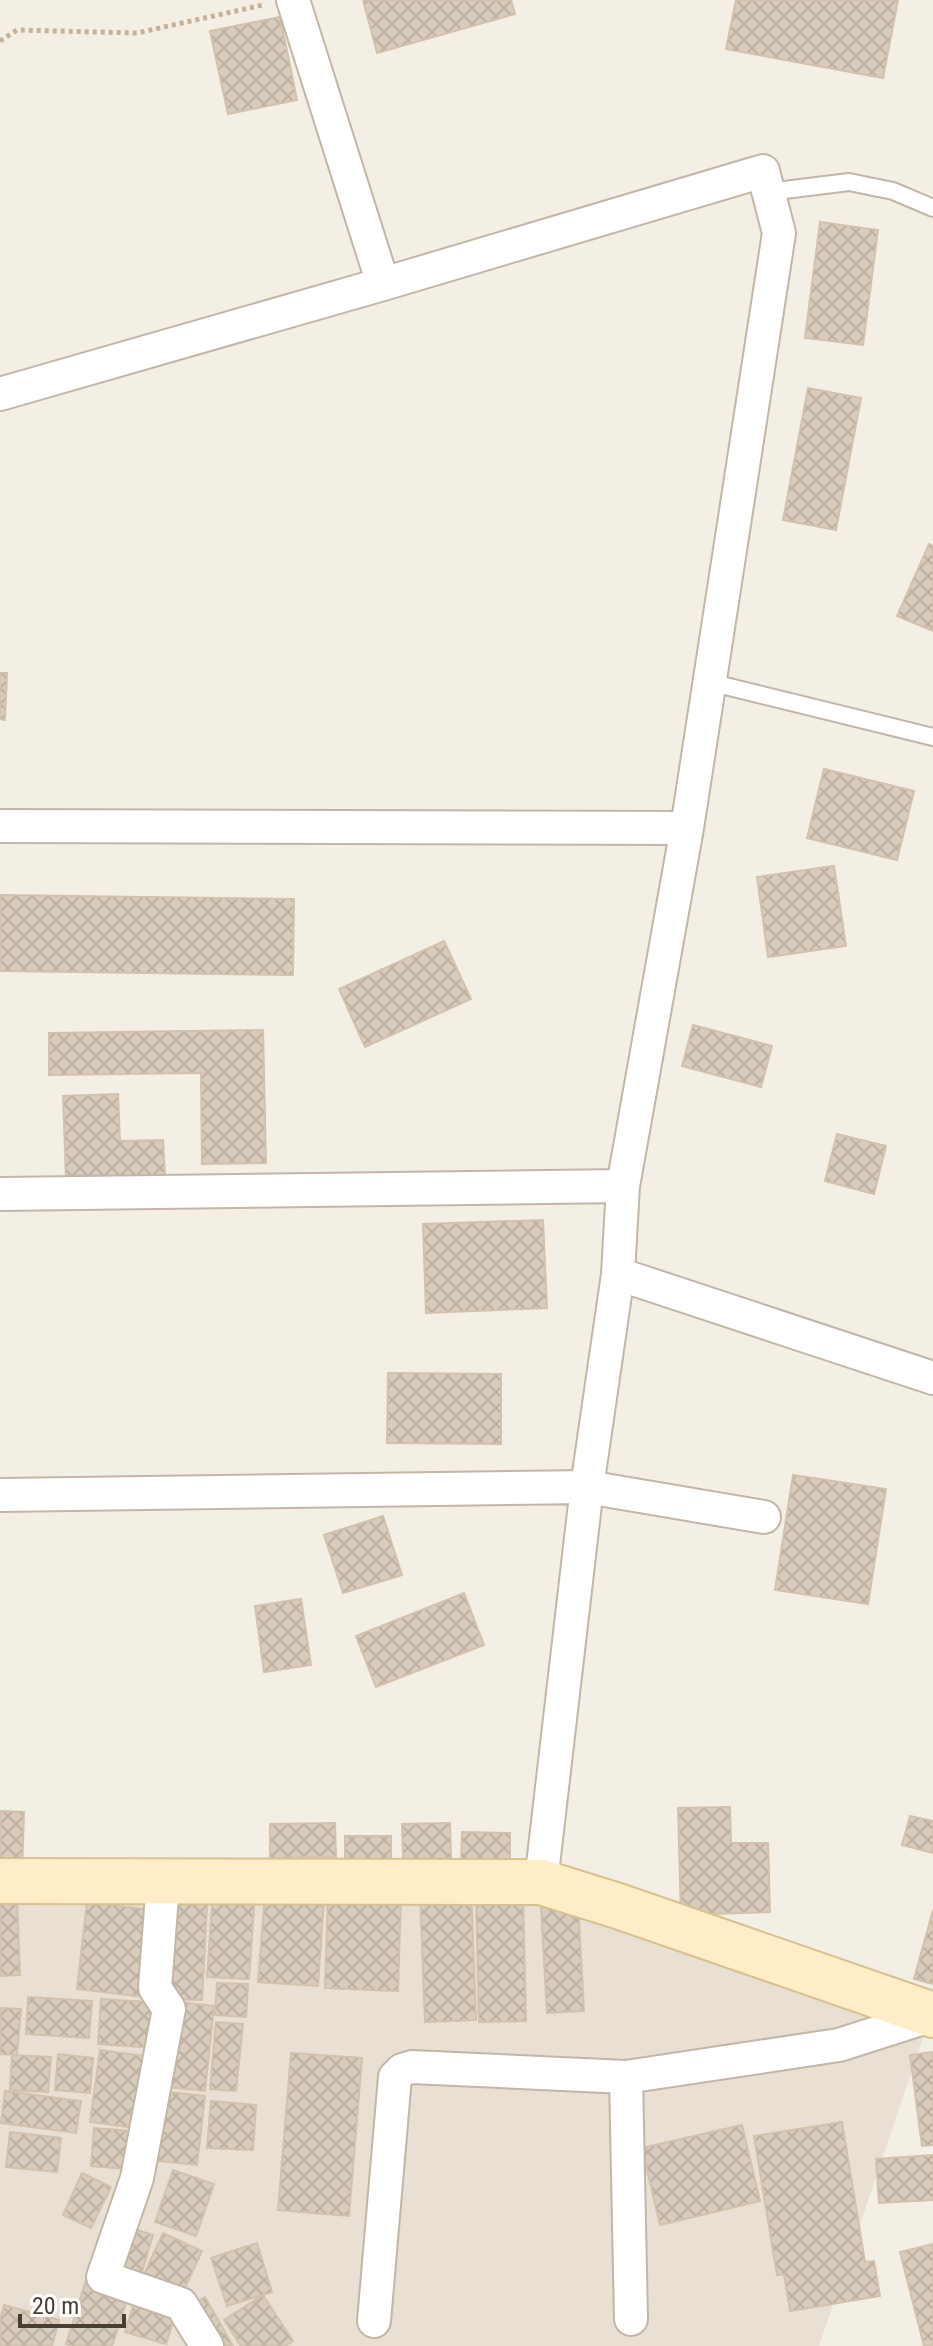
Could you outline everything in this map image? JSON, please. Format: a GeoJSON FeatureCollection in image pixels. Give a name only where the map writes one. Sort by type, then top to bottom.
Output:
{"type":"FeatureCollection","features":[{"type":"Feature","properties":{"kind":"street"},"geometry":{"type":"LineString","coordinates":[[281,2],[383,284]]}},
{"type":"Feature","properties":{"kind":"street"},"geometry":{"type":"LineString","coordinates":[[0,394],[763,171],[779,233],[687,828],[623,1186],[618,1274],[587,1487],[541,1882]]}},
{"type":"Feature","properties":{"kind":"street"},"geometry":{"type":"LineString","coordinates":[[0,826],[687,828]]}},
{"type":"Feature","properties":{"kind":"street"},"geometry":{"type":"LineString","coordinates":[[0,1194],[623,1186]]}},
{"type":"Feature","properties":{"kind":"street"},"geometry":{"type":"LineString","coordinates":[[618,1274],[933,1378]]}},
{"type":"Feature","properties":{"kind":"street"},"geometry":{"type":"LineString","coordinates":[[0,1495],[587,1487],[764,1517]]}},
{"type":"Feature","properties":{"kind":"street"},"geometry":{"type":"LineString","coordinates":[[0,1881],[541,1882],[933,2015]]}},
{"type":"Feature","properties":{"kind":"street"},"geometry":{"type":"LineString","coordinates":[[163,1882],[155,1988],[169,2009],[137,2178],[103,2277],[181,2304],[207,2346]]}},
{"type":"Feature","properties":{"kind":"street"},"geometry":{"type":"LineString","coordinates":[[374,2321],[395,2077],[402,2070],[412,2067],[626,2077],[839,2045],[933,2015]]}},
{"type":"Feature","properties":{"kind":"street"},"geometry":{"type":"LineString","coordinates":[[626,2077],[631,2319]]}},
{"type":"Feature","properties":{"kind":"lane"},"geometry":{"type":"LineString","coordinates":[[768,192],[849,182],[893,191],[933,208]]}},
{"type":"Feature","properties":{"kind":"lane"},"geometry":{"type":"LineString","coordinates":[[709,682],[933,737]]}},
{"type":"Feature","properties":{"kind":"path"},"geometry":{"type":"LineString","coordinates":[[0,41],[17,30],[137,33],[281,2]]}},
{"type":"Feature","properties":{"kind":"shaded area"},"geometry":{"type":"Polygon","coordinates":[[[0,1879],[534,1880],[929,2020],[819,2346],[0,2346],[0,1879]]]}},
{"type":"Feature","properties":{"kind":"building"},"geometry":{"type":"Polygon","coordinates":[[[363,0],[511,0],[515,14],[377,53],[363,0]]]}},
{"type":"Feature","properties":{"kind":"building"},"geometry":{"type":"Polygon","coordinates":[[[736,0],[898,0],[883,78],[726,49],[736,0]]]}},
{"type":"Feature","properties":{"kind":"building"},"geometry":{"type":"Polygon","coordinates":[[[280,17],[297,100],[228,114],[210,31],[280,17]]]}},
{"type":"Feature","properties":{"kind":"building"},"geometry":{"type":"Polygon","coordinates":[[[820,222],[878,230],[863,345],[805,338],[820,222]]]}},
{"type":"Feature","properties":{"kind":"building"},"geometry":{"type":"Polygon","coordinates":[[[808,388],[861,398],[836,530],[783,520],[808,388]]]}},
{"type":"Feature","properties":{"kind":"building"},"geometry":{"type":"Polygon","coordinates":[[[929,544],[933,546],[933,631],[897,616],[929,544]]]}},
{"type":"Feature","properties":{"kind":"building"},"geometry":{"type":"Polygon","coordinates":[[[0,673],[7,673],[5,720],[0,719],[0,673]]]}},
{"type":"Feature","properties":{"kind":"building"},"geometry":{"type":"Polygon","coordinates":[[[824,769],[914,791],[897,860],[807,838],[824,769]]]}},
{"type":"Feature","properties":{"kind":"building"},"geometry":{"type":"Polygon","coordinates":[[[834,866],[846,946],[768,957],[757,877],[834,866]]]}},
{"type":"Feature","properties":{"kind":"building"},"geometry":{"type":"Polygon","coordinates":[[[0,895],[294,899],[293,975],[0,971],[0,895]]]}},
{"type":"Feature","properties":{"kind":"building"},"geometry":{"type":"Polygon","coordinates":[[[444,941],[471,999],[365,1047],[339,989],[444,941]]]}},
{"type":"Feature","properties":{"kind":"building"},"geometry":{"type":"Polygon","coordinates":[[[693,1025],[772,1046],[761,1087],[682,1066],[693,1025]]]}},
{"type":"Feature","properties":{"kind":"building"},"geometry":{"type":"Polygon","coordinates":[[[263,1030],[266,1163],[202,1164],[201,1073],[49,1075],[49,1033],[263,1030]]]}},
{"type":"Feature","properties":{"kind":"building"},"geometry":{"type":"Polygon","coordinates":[[[118,1094],[120,1141],[163,1140],[165,1175],[66,1178],[63,1096],[118,1094]]]}},
{"type":"Feature","properties":{"kind":"building"},"geometry":{"type":"Polygon","coordinates":[[[837,1134],[886,1146],[874,1194],[825,1181],[837,1134]]]}},
{"type":"Feature","properties":{"kind":"building"},"geometry":{"type":"Polygon","coordinates":[[[543,1220],[547,1308],[426,1313],[423,1224],[543,1220]]]}},
{"type":"Feature","properties":{"kind":"building"},"geometry":{"type":"Polygon","coordinates":[[[388,1373],[501,1374],[501,1444],[387,1443],[388,1373]]]}},
{"type":"Feature","properties":{"kind":"building"},"geometry":{"type":"Polygon","coordinates":[[[793,1475],[886,1489],[868,1604],[775,1590],[793,1475]]]}},
{"type":"Feature","properties":{"kind":"building"},"geometry":{"type":"Polygon","coordinates":[[[383,1516],[402,1575],[343,1593],[324,1535],[383,1516]]]}},
{"type":"Feature","properties":{"kind":"building"},"geometry":{"type":"Polygon","coordinates":[[[464,1593],[484,1645],[376,1687],[356,1636],[464,1593]]]}},
{"type":"Feature","properties":{"kind":"building"},"geometry":{"type":"Polygon","coordinates":[[[301,1599],[311,1665],[264,1672],[255,1606],[301,1599]]]}},
{"type":"Feature","properties":{"kind":"building"},"geometry":{"type":"Polygon","coordinates":[[[730,1807],[731,1843],[768,1843],[770,1912],[681,1915],[678,1808],[730,1807]]]}},
{"type":"Feature","properties":{"kind":"building"},"geometry":{"type":"Polygon","coordinates":[[[0,1811],[24,1812],[22,1872],[0,1871],[0,1811]]]}},
{"type":"Feature","properties":{"kind":"building"},"geometry":{"type":"Polygon","coordinates":[[[910,1816],[933,1821],[933,1853],[902,1845],[910,1816]]]}},
{"type":"Feature","properties":{"kind":"building"},"geometry":{"type":"Polygon","coordinates":[[[335,1823],[336,1857],[270,1858],[270,1824],[335,1823]]]}},
{"type":"Feature","properties":{"kind":"building"},"geometry":{"type":"Polygon","coordinates":[[[450,1823],[451,1858],[403,1859],[402,1824],[450,1823]]]}},
{"type":"Feature","properties":{"kind":"building"},"geometry":{"type":"Polygon","coordinates":[[[462,1832],[510,1833],[510,1866],[461,1865],[462,1832]]]}},
{"type":"Feature","properties":{"kind":"building"},"geometry":{"type":"Polygon","coordinates":[[[345,1836],[391,1836],[391,1862],[345,1862],[345,1836]]]}},
{"type":"Feature","properties":{"kind":"building"},"geometry":{"type":"Polygon","coordinates":[[[171,1885],[208,1887],[202,2000],[165,1999],[171,1885]]]}},
{"type":"Feature","properties":{"kind":"building"},"geometry":{"type":"Polygon","coordinates":[[[471,1889],[476,2020],[425,2022],[420,1891],[471,1889]]]}},
{"type":"Feature","properties":{"kind":"building"},"geometry":{"type":"Polygon","coordinates":[[[213,1891],[255,1894],[249,1979],[207,1977],[213,1891]]]}},
{"type":"Feature","properties":{"kind":"building"},"geometry":{"type":"Polygon","coordinates":[[[265,1894],[324,1898],[318,1986],[258,1982],[265,1894]]]}},
{"type":"Feature","properties":{"kind":"building"},"geometry":{"type":"Polygon","coordinates":[[[523,1894],[526,2021],[479,2022],[476,1896],[523,1894]]]}},
{"type":"Feature","properties":{"kind":"building"},"geometry":{"type":"Polygon","coordinates":[[[328,1895],[401,1898],[398,1991],[325,1988],[328,1895]]]}},
{"type":"Feature","properties":{"kind":"building"},"geometry":{"type":"Polygon","coordinates":[[[17,1899],[20,1975],[0,1976],[0,1900],[17,1899]]]}},
{"type":"Feature","properties":{"kind":"building"},"geometry":{"type":"Polygon","coordinates":[[[87,1902],[153,1910],[143,1997],[77,1989],[87,1902]]]}},
{"type":"Feature","properties":{"kind":"building"},"geometry":{"type":"Polygon","coordinates":[[[578,1904],[584,2011],[547,2013],[541,1906],[578,1904]]]}},
{"type":"Feature","properties":{"kind":"building"},"geometry":{"type":"Polygon","coordinates":[[[933,1910],[933,1984],[914,1979],[933,1910]]]}},
{"type":"Feature","properties":{"kind":"building"},"geometry":{"type":"Polygon","coordinates":[[[217,1983],[248,1984],[246,2017],[215,2015],[217,1983]]]}},
{"type":"Feature","properties":{"kind":"building"},"geometry":{"type":"Polygon","coordinates":[[[28,1997],[92,2001],[89,2038],[26,2034],[28,1997]]]}},
{"type":"Feature","properties":{"kind":"building"},"geometry":{"type":"Polygon","coordinates":[[[101,1999],[161,2003],[158,2048],[98,2044],[101,1999]]]}},
{"type":"Feature","properties":{"kind":"building"},"geometry":{"type":"Polygon","coordinates":[[[177,2002],[214,2006],[205,2091],[168,2087],[177,2002]]]}},
{"type":"Feature","properties":{"kind":"building"},"geometry":{"type":"Polygon","coordinates":[[[0,2008],[21,2009],[17,2055],[0,2054],[0,2008]]]}},
{"type":"Feature","properties":{"kind":"building"},"geometry":{"type":"Polygon","coordinates":[[[216,2022],[243,2024],[236,2091],[210,2089],[216,2022]]]}},
{"type":"Feature","properties":{"kind":"building"},"geometry":{"type":"Polygon","coordinates":[[[100,2050],[152,2057],[142,2129],[90,2122],[100,2050]]]}},
{"type":"Feature","properties":{"kind":"building"},"geometry":{"type":"Polygon","coordinates":[[[933,2052],[933,2145],[922,2146],[910,2055],[933,2052]]]}},
{"type":"Feature","properties":{"kind":"building"},"geometry":{"type":"Polygon","coordinates":[[[291,2053],[362,2058],[349,2216],[278,2210],[291,2053]]]}},
{"type":"Feature","properties":{"kind":"building"},"geometry":{"type":"Polygon","coordinates":[[[58,2054],[93,2058],[90,2093],[55,2090],[58,2054]]]}},
{"type":"Feature","properties":{"kind":"building"},"geometry":{"type":"Polygon","coordinates":[[[12,2055],[51,2057],[48,2092],[10,2090],[12,2055]]]}},
{"type":"Feature","properties":{"kind":"building"},"geometry":{"type":"Polygon","coordinates":[[[5,2091],[81,2101],[76,2133],[1,2123],[5,2091]]]}},
{"type":"Feature","properties":{"kind":"building"},"geometry":{"type":"Polygon","coordinates":[[[159,2091],[205,2096],[197,2165],[151,2160],[159,2091]]]}},
{"type":"Feature","properties":{"kind":"building"},"geometry":{"type":"Polygon","coordinates":[[[211,2101],[256,2105],[253,2150],[207,2148],[211,2101]]]}},
{"type":"Feature","properties":{"kind":"building"},"geometry":{"type":"Polygon","coordinates":[[[842,2122],[865,2262],[874,2261],[880,2296],[790,2311],[784,2274],[777,2275],[754,2136],[842,2122]]]}},
{"type":"Feature","properties":{"kind":"building"},"geometry":{"type":"Polygon","coordinates":[[[742,2125],[760,2201],[660,2225],[642,2148],[742,2125]]]}},
{"type":"Feature","properties":{"kind":"building"},"geometry":{"type":"Polygon","coordinates":[[[94,2128],[141,2132],[137,2170],[91,2166],[94,2128]]]}},
{"type":"Feature","properties":{"kind":"building"},"geometry":{"type":"Polygon","coordinates":[[[10,2132],[61,2138],[57,2172],[6,2167],[10,2132]]]}},
{"type":"Feature","properties":{"kind":"building"},"geometry":{"type":"Polygon","coordinates":[[[933,2155],[933,2200],[879,2203],[876,2159],[933,2155]]]}},
{"type":"Feature","properties":{"kind":"building"},"geometry":{"type":"Polygon","coordinates":[[[173,2170],[214,2184],[196,2236],[155,2222],[173,2170]]]}},
{"type":"Feature","properties":{"kind":"building"},"geometry":{"type":"Polygon","coordinates":[[[82,2173],[111,2187],[91,2228],[63,2215],[82,2173]]]}},
{"type":"Feature","properties":{"kind":"building"},"geometry":{"type":"Polygon","coordinates":[[[124,2226],[153,2235],[139,2282],[110,2274],[124,2226]]]}},
{"type":"Feature","properties":{"kind":"building"},"geometry":{"type":"Polygon","coordinates":[[[163,2233],[202,2251],[179,2301],[140,2283],[163,2233]]]}},
{"type":"Feature","properties":{"kind":"building"},"geometry":{"type":"Polygon","coordinates":[[[257,2243],[272,2292],[227,2306],[211,2258],[257,2243]]]}},
{"type":"Feature","properties":{"kind":"building"},"geometry":{"type":"Polygon","coordinates":[[[933,2244],[933,2346],[924,2346],[900,2252],[933,2244]]]}},
{"type":"Feature","properties":{"kind":"building"},"geometry":{"type":"Polygon","coordinates":[[[86,2280],[129,2294],[112,2346],[66,2344],[86,2280]]]}},
{"type":"Feature","properties":{"kind":"building"},"geometry":{"type":"Polygon","coordinates":[[[137,2293],[178,2306],[166,2344],[125,2332],[137,2293]]]}},
{"type":"Feature","properties":{"kind":"building"},"geometry":{"type":"Polygon","coordinates":[[[263,2295],[293,2341],[285,2346],[241,2346],[224,2320],[263,2295]]]}},
{"type":"Feature","properties":{"kind":"building"},"geometry":{"type":"Polygon","coordinates":[[[205,2297],[233,2346],[213,2346],[189,2306],[205,2297]]]}},
{"type":"Feature","properties":{"kind":"building"},"geometry":{"type":"Polygon","coordinates":[[[4,2305],[59,2320],[52,2346],[0,2346],[0,2320],[4,2305]]]}}]}
